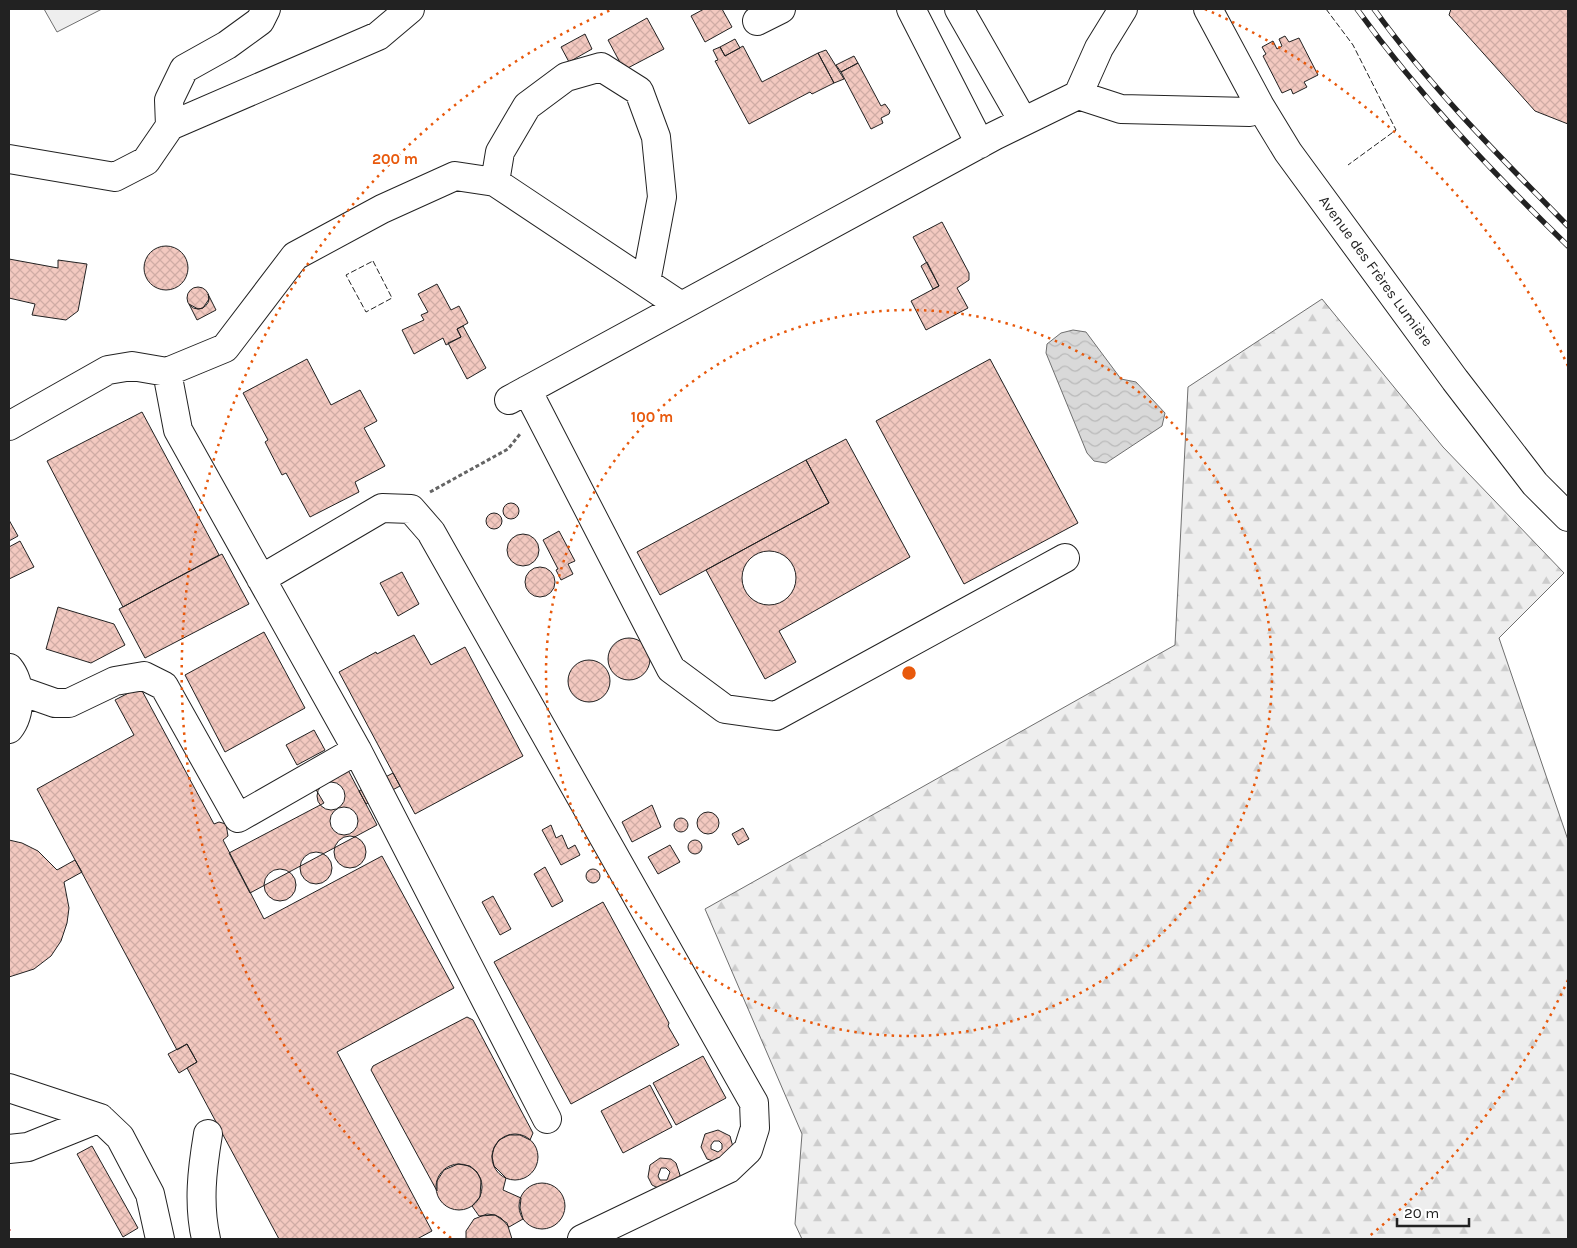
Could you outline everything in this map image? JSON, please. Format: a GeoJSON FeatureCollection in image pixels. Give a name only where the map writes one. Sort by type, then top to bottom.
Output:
{"type":"FeatureCollection","features":[{"type":"Feature","properties":{"kind":"street"},"geometry":{"type":"LineString","coordinates":[[170,126],[169,100],[184,70],[227,45],[260,21],[266,9]]}},
{"type":"Feature","properties":{"kind":"street"},"geometry":{"type":"LineString","coordinates":[[9,159],[115,177],[146,162],[170,126],[378,36],[410,9]]}},
{"type":"Feature","properties":{"kind":"street"},"geometry":{"type":"LineString","coordinates":[[757,21],[781,9]]}},
{"type":"Feature","properties":{"kind":"street"},"geometry":{"type":"LineString","coordinates":[[911,9],[980,144]]}},
{"type":"Feature","properties":{"kind":"street"},"geometry":{"type":"LineString","coordinates":[[958,9],[1022,122]]}},
{"type":"Feature","properties":{"kind":"street"},"geometry":{"type":"LineString","coordinates":[[1065,558],[776,716],[725,710],[671,669],[518,395],[980,144],[1078,95],[1099,48],[1123,9]]}},
{"type":"Feature","properties":{"kind":"street","name":"Avenue des Frères Lumière"},"geometry":{"type":"LineString","coordinates":[[1208,9],[1260,106],[1288,152],[1455,380],[1536,484],[1568,517]]}},
{"type":"Feature","properties":{"kind":"street"},"geometry":{"type":"LineString","coordinates":[[495,182],[500,152],[527,106],[566,77],[601,67],[639,91],[656,137],[662,197],[646,282]]}},
{"type":"Feature","properties":{"kind":"street"},"geometry":{"type":"LineString","coordinates":[[1078,95],[1121,109],[1250,112],[1260,106]]}},
{"type":"Feature","properties":{"kind":"street"},"geometry":{"type":"LineString","coordinates":[[9,426],[108,370],[132,366],[167,372],[225,348],[295,256],[382,209],[455,176],[495,182],[681,306]]}},
{"type":"Feature","properties":{"kind":"street"},"geometry":{"type":"LineString","coordinates":[[167,372],[178,430],[357,750],[547,1119]]}},
{"type":"Feature","properties":{"kind":"street"},"geometry":{"type":"LineString","coordinates":[[261,578],[382,508],[411,509],[431,532],[754,1103],[755,1128],[748,1150],[728,1169],[582,1239]]}},
{"type":"Feature","properties":{"kind":"street"},"geometry":{"type":"LineString","coordinates":[[14,679],[56,703],[69,703],[115,681],[144,676],[164,686],[238,818],[357,750]]}},
{"type":"Feature","properties":{"kind":"street"},"geometry":{"type":"LineString","coordinates":[[9,730],[16,720],[14,679]]}},
{"type":"Feature","properties":{"kind":"street"},"geometry":{"type":"LineString","coordinates":[[9,1088],[100,1118],[120,1136],[150,1194],[160,1239]]}},
{"type":"Feature","properties":{"kind":"street"},"geometry":{"type":"LineString","coordinates":[[9,1149],[28,1147],[100,1118]]}},
{"type":"Feature","properties":{"kind":"street"},"geometry":{"type":"LineString","coordinates":[[206,1239],[202,1221],[202,1175],[208,1134]]}},
{"type":"Feature","properties":{"kind":"path"},"geometry":{"type":"LineString","coordinates":[[411,509],[418,498],[508,449],[526,426],[518,395]]}},
{"type":"Feature","properties":{"kind":"green space"},"geometry":{"type":"Polygon","coordinates":[[[44,9],[102,9],[57,32],[44,9]]]}},
{"type":"Feature","properties":{"kind":"green space"},"geometry":{"type":"Polygon","coordinates":[[[1322,299],[1443,447],[1564,573],[1499,638],[1568,840],[1568,1239],[802,1239],[795,1224],[802,1134],[705,909],[1175,645],[1188,387],[1322,299]]]}},
{"type":"Feature","properties":{"kind":"water"},"geometry":{"type":"Polygon","coordinates":[[[1073,330],[1086,332],[1121,379],[1136,382],[1165,413],[1162,426],[1106,463],[1094,461],[1087,453],[1046,353],[1047,344],[1061,333],[1073,330]]]}},
{"type":"Feature","properties":{"kind":"building"},"geometry":{"type":"Polygon","coordinates":[[[704,9],[722,9],[732,27],[705,42],[691,16],[704,9]]]}},
{"type":"Feature","properties":{"kind":"building"},"geometry":{"type":"Polygon","coordinates":[[[1451,9],[1568,9],[1568,124],[1535,111],[1449,15],[1451,9]]]}},
{"type":"Feature","properties":{"kind":"building"},"geometry":{"type":"Polygon","coordinates":[[[647,18],[664,49],[624,70],[608,40],[647,18]]]}},
{"type":"Feature","properties":{"kind":"building"},"geometry":{"type":"Polygon","coordinates":[[[585,34],[592,49],[569,62],[561,47],[585,34]]]}},
{"type":"Feature","properties":{"kind":"building"},"geometry":{"type":"Polygon","coordinates":[[[1285,36],[1289,42],[1299,38],[1318,75],[1304,82],[1307,87],[1293,94],[1291,89],[1282,93],[1263,56],[1266,54],[1262,47],[1273,41],[1277,49],[1282,46],[1279,39],[1285,36]]]}},
{"type":"Feature","properties":{"kind":"building"},"geometry":{"type":"Polygon","coordinates":[[[735,39],[740,48],[725,56],[720,47],[735,39]]]}},
{"type":"Feature","properties":{"kind":"building"},"geometry":{"type":"Polygon","coordinates":[[[743,46],[762,82],[818,53],[834,83],[812,94],[810,92],[749,124],[715,61],[718,60],[713,50],[720,47],[725,56],[743,46]]]}},
{"type":"Feature","properties":{"kind":"building"},"geometry":{"type":"Polygon","coordinates":[[[826,50],[844,79],[834,83],[818,53],[826,50]]]}},
{"type":"Feature","properties":{"kind":"building"},"geometry":{"type":"Polygon","coordinates":[[[854,56],[858,63],[841,72],[836,65],[854,56]]]}},
{"type":"Feature","properties":{"kind":"building"},"geometry":{"type":"Polygon","coordinates":[[[858,63],[881,106],[885,104],[890,111],[889,114],[881,118],[883,123],[871,129],[841,72],[858,63]]]}},
{"type":"Feature","properties":{"kind":"building"},"geometry":{"type":"Polygon","coordinates":[[[942,222],[969,273],[969,280],[957,288],[968,308],[926,330],[911,301],[939,286],[913,237],[942,222]]]}},
{"type":"Feature","properties":{"kind":"building"},"geometry":{"type":"Polygon","coordinates":[[[162,246],[170,246],[182,252],[188,268],[182,284],[170,290],[162,290],[150,284],[144,272],[144,264],[150,252],[162,246]]]}},
{"type":"Feature","properties":{"kind":"building"},"geometry":{"type":"Polygon","coordinates":[[[9,259],[58,268],[58,260],[87,264],[78,311],[66,320],[32,315],[35,304],[9,298],[9,259]]]}},
{"type":"Feature","properties":{"kind":"building"},"geometry":{"type":"Polygon","coordinates":[[[927,262],[939,286],[933,289],[921,266],[927,262]]]}},
{"type":"Feature","properties":{"kind":"building"},"geometry":{"type":"Polygon","coordinates":[[[437,284],[451,310],[459,306],[468,323],[457,329],[461,337],[446,345],[443,338],[414,354],[402,330],[424,320],[421,315],[428,312],[418,294],[437,284]]]}},
{"type":"Feature","properties":{"kind":"building"},"geometry":{"type":"Polygon","coordinates":[[[198,287],[208,294],[209,298],[202,308],[198,309],[188,302],[187,298],[194,288],[198,287]]]}},
{"type":"Feature","properties":{"kind":"building"},"geometry":{"type":"Polygon","coordinates":[[[208,294],[216,310],[197,320],[189,304],[198,309],[203,308],[209,299],[208,294]]]}},
{"type":"Feature","properties":{"kind":"building"},"geometry":{"type":"Polygon","coordinates":[[[463,326],[486,368],[467,379],[448,343],[461,337],[457,329],[463,326]]]}},
{"type":"Feature","properties":{"kind":"building"},"geometry":{"type":"Polygon","coordinates":[[[307,359],[331,405],[360,390],[377,421],[364,428],[385,466],[355,482],[359,492],[310,517],[286,473],[282,475],[265,442],[268,440],[243,393],[307,359]]]}},
{"type":"Feature","properties":{"kind":"building"},"geometry":{"type":"Polygon","coordinates":[[[990,359],[1078,523],[964,584],[876,421],[990,359]]]}},
{"type":"Feature","properties":{"kind":"building"},"geometry":{"type":"Polygon","coordinates":[[[142,412],[219,555],[123,607],[47,461],[142,412]]]}},
{"type":"Feature","properties":{"kind":"building"},"geometry":{"type":"Polygon","coordinates":[[[846,439],[910,557],[779,631],[796,662],[765,679],[706,570],[829,503],[806,460],[846,439]]]}},
{"type":"Feature","properties":{"kind":"building"},"geometry":{"type":"Polygon","coordinates":[[[806,460],[829,503],[660,595],[637,552],[806,460]]]}},
{"type":"Feature","properties":{"kind":"building"},"geometry":{"type":"Polygon","coordinates":[[[508,503],[514,503],[519,508],[517,517],[508,519],[503,514],[503,508],[508,503]]]}},
{"type":"Feature","properties":{"kind":"building"},"geometry":{"type":"Polygon","coordinates":[[[491,513],[497,513],[502,518],[500,527],[491,529],[486,524],[486,518],[491,513]]]}},
{"type":"Feature","properties":{"kind":"building"},"geometry":{"type":"Polygon","coordinates":[[[9,520],[18,536],[9,541],[9,520]]]}},
{"type":"Feature","properties":{"kind":"building"},"geometry":{"type":"Polygon","coordinates":[[[559,531],[575,561],[568,564],[573,574],[561,580],[556,570],[558,569],[543,540],[559,531]]]}},
{"type":"Feature","properties":{"kind":"building"},"geometry":{"type":"Polygon","coordinates":[[[523,534],[534,539],[539,550],[534,561],[523,566],[512,561],[507,550],[512,539],[523,534]]]}},
{"type":"Feature","properties":{"kind":"building"},"geometry":{"type":"Polygon","coordinates":[[[20,541],[34,567],[9,579],[9,547],[20,541]]]}},
{"type":"Feature","properties":{"kind":"building"},"geometry":{"type":"Polygon","coordinates":[[[769,551],[779,553],[788,559],[794,568],[796,578],[794,588],[788,597],[779,603],[769,605],[759,603],[750,597],[744,588],[742,578],[744,568],[750,559],[759,553],[769,551]]]}},
{"type":"Feature","properties":{"kind":"building"},"geometry":{"type":"Polygon","coordinates":[[[222,554],[249,604],[145,658],[119,609],[222,554]]]}},
{"type":"Feature","properties":{"kind":"building"},"geometry":{"type":"Polygon","coordinates":[[[540,567],[551,571],[555,582],[551,593],[540,597],[529,593],[525,582],[529,571],[540,567]]]}},
{"type":"Feature","properties":{"kind":"building"},"geometry":{"type":"Polygon","coordinates":[[[402,572],[419,604],[398,616],[380,583],[402,572]]]}},
{"type":"Feature","properties":{"kind":"building"},"geometry":{"type":"Polygon","coordinates":[[[58,607],[114,624],[125,645],[91,663],[46,649],[58,607]]]}},
{"type":"Feature","properties":{"kind":"building"},"geometry":{"type":"Polygon","coordinates":[[[264,632],[305,708],[225,752],[185,675],[264,632]]]}},
{"type":"Feature","properties":{"kind":"building"},"geometry":{"type":"Polygon","coordinates":[[[414,635],[431,665],[465,647],[523,756],[415,814],[339,672],[376,652],[377,654],[414,635]]]}},
{"type":"Feature","properties":{"kind":"building"},"geometry":{"type":"Polygon","coordinates":[[[629,638],[644,644],[650,659],[644,674],[629,680],[614,674],[608,659],[614,644],[629,638]]]}},
{"type":"Feature","properties":{"kind":"building"},"geometry":{"type":"Polygon","coordinates":[[[585,660],[593,660],[604,666],[610,681],[604,696],[593,702],[585,702],[574,696],[568,685],[568,677],[574,666],[585,660]]]}},
{"type":"Feature","properties":{"kind":"building"},"geometry":{"type":"Polygon","coordinates":[[[140,687],[214,824],[219,822],[226,824],[228,836],[223,840],[264,919],[382,856],[454,988],[337,1052],[432,1231],[417,1239],[279,1239],[187,1068],[197,1062],[187,1044],[177,1050],[37,789],[134,735],[115,700],[140,687]]]}},
{"type":"Feature","properties":{"kind":"building"},"geometry":{"type":"Polygon","coordinates":[[[314,730],[325,750],[297,765],[286,745],[314,730]]]}},
{"type":"Feature","properties":{"kind":"building"},"geometry":{"type":"Polygon","coordinates":[[[348,770],[377,825],[250,893],[229,853],[324,803],[315,788],[348,770]]]}},
{"type":"Feature","properties":{"kind":"building"},"geometry":{"type":"Polygon","coordinates":[[[393,773],[400,786],[366,804],[359,791],[393,773]]]}},
{"type":"Feature","properties":{"kind":"building"},"geometry":{"type":"Polygon","coordinates":[[[331,782],[341,786],[345,796],[341,806],[331,810],[321,806],[317,796],[321,786],[331,782]]]}},
{"type":"Feature","properties":{"kind":"building"},"geometry":{"type":"Polygon","coordinates":[[[652,805],[661,827],[632,842],[622,822],[652,805]]]}},
{"type":"Feature","properties":{"kind":"building"},"geometry":{"type":"Polygon","coordinates":[[[344,807],[354,811],[358,821],[354,831],[344,835],[334,831],[330,821],[334,811],[344,807]]]}},
{"type":"Feature","properties":{"kind":"building"},"geometry":{"type":"Polygon","coordinates":[[[708,812],[716,815],[719,823],[716,831],[708,834],[700,831],[697,823],[700,815],[708,812]]]}},
{"type":"Feature","properties":{"kind":"building"},"geometry":{"type":"Polygon","coordinates":[[[681,818],[686,820],[688,825],[686,830],[681,832],[676,830],[674,825],[676,820],[681,818]]]}},
{"type":"Feature","properties":{"kind":"building"},"geometry":{"type":"Polygon","coordinates":[[[551,825],[556,838],[562,835],[568,849],[575,845],[580,855],[561,865],[542,830],[551,825]]]}},
{"type":"Feature","properties":{"kind":"building"},"geometry":{"type":"Polygon","coordinates":[[[743,828],[749,839],[738,845],[732,834],[743,828]]]}},
{"type":"Feature","properties":{"kind":"building"},"geometry":{"type":"Polygon","coordinates":[[[350,836],[362,840],[366,852],[362,864],[350,868],[338,864],[334,852],[338,840],[350,836]]]}},
{"type":"Feature","properties":{"kind":"building"},"geometry":{"type":"Polygon","coordinates":[[[9,840],[22,843],[38,851],[57,870],[75,860],[82,872],[64,882],[69,908],[67,923],[61,941],[51,956],[34,969],[9,977],[9,840]]]}},
{"type":"Feature","properties":{"kind":"building"},"geometry":{"type":"Polygon","coordinates":[[[695,840],[700,842],[702,847],[700,852],[695,854],[690,852],[688,847],[690,842],[695,840]]]}},
{"type":"Feature","properties":{"kind":"building"},"geometry":{"type":"Polygon","coordinates":[[[670,845],[680,862],[658,874],[648,857],[670,845]]]}},
{"type":"Feature","properties":{"kind":"building"},"geometry":{"type":"Polygon","coordinates":[[[316,852],[328,856],[332,868],[328,880],[316,884],[304,880],[300,868],[304,856],[316,852]]]}},
{"type":"Feature","properties":{"kind":"building"},"geometry":{"type":"Polygon","coordinates":[[[545,867],[563,901],[552,907],[534,874],[545,867]]]}},
{"type":"Feature","properties":{"kind":"building"},"geometry":{"type":"Polygon","coordinates":[[[280,869],[292,873],[296,885],[292,897],[280,901],[268,897],[264,885],[268,873],[280,869]]]}},
{"type":"Feature","properties":{"kind":"building"},"geometry":{"type":"Polygon","coordinates":[[[590,869],[596,869],[600,876],[596,883],[590,883],[586,879],[586,873],[590,869]]]}},
{"type":"Feature","properties":{"kind":"building"},"geometry":{"type":"Polygon","coordinates":[[[493,896],[511,929],[500,935],[482,902],[493,896]]]}},
{"type":"Feature","properties":{"kind":"building"},"geometry":{"type":"Polygon","coordinates":[[[603,902],[679,1045],[571,1104],[494,962],[603,902]]]}},
{"type":"Feature","properties":{"kind":"building"},"geometry":{"type":"Polygon","coordinates":[[[467,1017],[473,1020],[533,1133],[530,1140],[520,1135],[509,1135],[499,1140],[494,1148],[492,1156],[494,1166],[506,1178],[503,1190],[521,1198],[520,1208],[523,1219],[509,1227],[501,1218],[495,1215],[479,1216],[472,1206],[480,1197],[481,1180],[477,1172],[470,1166],[458,1164],[444,1170],[437,1181],[437,1191],[371,1070],[373,1066],[467,1017]]]}},
{"type":"Feature","properties":{"kind":"building"},"geometry":{"type":"Polygon","coordinates":[[[187,1044],[197,1062],[179,1073],[168,1054],[187,1044]]]}},
{"type":"Feature","properties":{"kind":"building"},"geometry":{"type":"Polygon","coordinates":[[[703,1056],[726,1098],[676,1125],[653,1083],[703,1056]]]}},
{"type":"Feature","properties":{"kind":"building"},"geometry":{"type":"Polygon","coordinates":[[[650,1085],[672,1127],[623,1153],[601,1111],[650,1085]]]}},
{"type":"Feature","properties":{"kind":"building"},"geometry":{"type":"Polygon","coordinates":[[[718,1130],[730,1136],[733,1147],[716,1162],[707,1159],[701,1147],[705,1134],[718,1130]],[[714,1141],[711,1149],[718,1152],[722,1149],[722,1144],[719,1141],[714,1141]]]}},
{"type":"Feature","properties":{"kind":"building"},"geometry":{"type":"Polygon","coordinates":[[[515,1134],[528,1138],[534,1144],[538,1157],[534,1170],[528,1176],[515,1180],[502,1176],[496,1170],[492,1157],[496,1144],[502,1138],[515,1134]]]}},
{"type":"Feature","properties":{"kind":"building"},"geometry":{"type":"Polygon","coordinates":[[[92,1146],[138,1228],[123,1237],[77,1154],[92,1146]]]}},
{"type":"Feature","properties":{"kind":"building"},"geometry":{"type":"Polygon","coordinates":[[[660,1158],[671,1159],[676,1163],[680,1175],[678,1181],[660,1189],[652,1185],[648,1177],[650,1165],[660,1158]],[[661,1168],[658,1176],[660,1180],[667,1180],[670,1172],[666,1168],[661,1168]]]}},
{"type":"Feature","properties":{"kind":"building"},"geometry":{"type":"Polygon","coordinates":[[[459,1164],[472,1168],[478,1174],[482,1187],[478,1200],[472,1206],[459,1210],[446,1206],[440,1200],[436,1187],[440,1174],[446,1168],[459,1164]]]}},
{"type":"Feature","properties":{"kind":"building"},"geometry":{"type":"Polygon","coordinates":[[[542,1183],[555,1187],[561,1193],[565,1206],[561,1219],[555,1225],[542,1229],[529,1225],[523,1219],[519,1206],[523,1193],[529,1187],[542,1183]]]}},
{"type":"Feature","properties":{"kind":"building"},"geometry":{"type":"Polygon","coordinates":[[[487,1214],[495,1215],[507,1223],[512,1239],[466,1239],[466,1231],[474,1219],[487,1214]]]}},
{"type":"Feature","properties":{"kind":"railway"},"geometry":{"type":"LineString","coordinates":[[1357,9],[1405,72],[1457,132],[1568,246]]}},
{"type":"Feature","properties":{"kind":"railway"},"geometry":{"type":"LineString","coordinates":[[1374,9],[1419,67],[1443,94],[1492,148],[1568,226]]}},
{"type":"Feature","properties":{"kind":"fence"},"geometry":{"type":"LineString","coordinates":[[1326,9],[1353,45],[1396,130],[1348,165]]}},
{"type":"Feature","properties":{"kind":"fence"},"geometry":{"type":"LineString","coordinates":[[373,261],[392,298],[366,312],[346,275],[373,261]]}}]}
